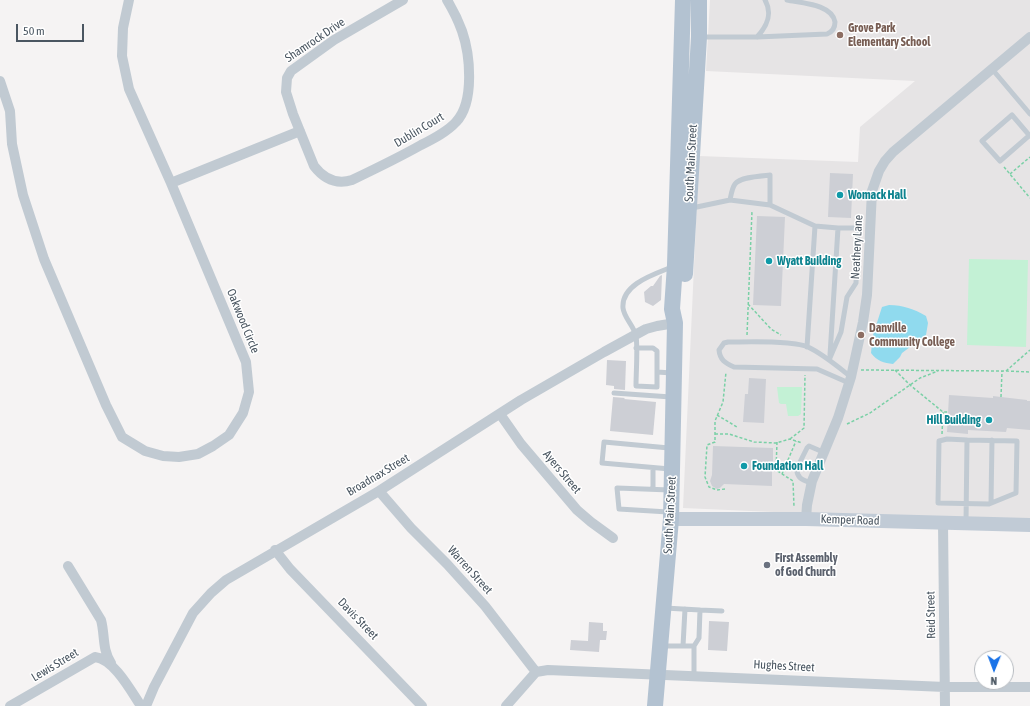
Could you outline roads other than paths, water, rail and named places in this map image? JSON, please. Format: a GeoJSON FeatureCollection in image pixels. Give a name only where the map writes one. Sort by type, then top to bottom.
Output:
{"type":"FeatureCollection","features":[{"type":"Feature","properties":{"kind":"main road","name":"South Main Street"},"geometry":{"type":"LineString","coordinates":[[675,323],[683,312],[689,208],[690,37],[683,0]]}},
{"type":"Feature","properties":{"kind":"main road","name":"South Main Street"},"geometry":{"type":"LineString","coordinates":[[655,706],[671,516],[675,323],[672,309],[690,37],[699,0]]}},
{"type":"Feature","properties":{"kind":"street","name":"Oakwood Circle"},"geometry":{"type":"LineString","coordinates":[[0,81],[10,111],[12,144],[23,195],[44,259],[106,405],[122,437],[145,451],[164,456],[179,458],[198,454],[229,435],[242,413],[249,392],[246,362],[171,183],[129,90],[122,56],[123,28],[129,0]]}},
{"type":"Feature","properties":{"kind":"street","name":"Shamrock Drive"},"geometry":{"type":"LineString","coordinates":[[300,131],[286,92],[287,78],[292,68],[334,40],[403,0]]}},
{"type":"Feature","properties":{"kind":"street","name":"Dublin Court"},"geometry":{"type":"LineString","coordinates":[[300,131],[314,166],[326,178],[339,182],[352,180],[386,164],[451,128],[458,121],[464,111],[467,102],[469,85],[466,48],[462,32],[447,0]]}},
{"type":"Feature","properties":{"kind":"street","name":"Neathery Lane"},"geometry":{"type":"LineString","coordinates":[[800,519],[807,505],[811,483],[851,377],[863,322],[867,295],[872,191],[879,171],[893,152],[1030,37]]}},
{"type":"Feature","properties":{"kind":"street"},"geometry":{"type":"LineString","coordinates":[[171,183],[300,131]]}},
{"type":"Feature","properties":{"kind":"street","name":"Broadnax Street"},"geometry":{"type":"LineString","coordinates":[[146,706],[157,680],[193,613],[200,604],[226,580],[275,550],[379,491],[580,365],[636,335],[657,326],[675,323]]}},
{"type":"Feature","properties":{"kind":"street","name":"Ayers Street"},"geometry":{"type":"LineString","coordinates":[[500,414],[521,444],[577,510],[613,538]]}},
{"type":"Feature","properties":{"kind":"street","name":"Warren Street"},"geometry":{"type":"LineString","coordinates":[[379,491],[411,528],[447,564],[475,596],[536,672]]}},
{"type":"Feature","properties":{"kind":"street","name":"Kemper Road"},"geometry":{"type":"LineString","coordinates":[[671,516],[1030,525]]}},
{"type":"Feature","properties":{"kind":"street","name":"Reid Street"},"geometry":{"type":"LineString","coordinates":[[943,523],[945,706]]}},
{"type":"Feature","properties":{"kind":"street","name":"Davis Street"},"geometry":{"type":"LineString","coordinates":[[275,550],[290,568],[422,706]]}},
{"type":"Feature","properties":{"kind":"street"},"geometry":{"type":"LineString","coordinates":[[68,566],[101,620],[107,658],[141,706]]}},
{"type":"Feature","properties":{"kind":"street","name":"Lewis Street"},"geometry":{"type":"LineString","coordinates":[[10,706],[92,658],[101,657],[112,664]]}},
{"type":"Feature","properties":{"kind":"street","name":"Hughes Street"},"geometry":{"type":"LineString","coordinates":[[536,672],[548,670],[694,675],[945,687],[1030,687]]}},
{"type":"Feature","properties":{"kind":"street"},"geometry":{"type":"LineString","coordinates":[[506,706],[536,672]]}},
{"type":"Feature","properties":{"kind":"lane"},"geometry":{"type":"LineString","coordinates":[[757,37],[769,18],[769,7],[765,0]]}},
{"type":"Feature","properties":{"kind":"lane"},"geometry":{"type":"LineString","coordinates":[[690,37],[757,37],[827,34],[832,32],[835,21],[831,14],[824,8],[786,0]]}},
{"type":"Feature","properties":{"kind":"lane"},"geometry":{"type":"LineString","coordinates":[[992,69],[1030,114]]}},
{"type":"Feature","properties":{"kind":"lane"},"geometry":{"type":"LineString","coordinates":[[1012,115],[1030,135],[1000,161],[982,141],[1012,115]]}},
{"type":"Feature","properties":{"kind":"lane"},"geometry":{"type":"LineString","coordinates":[[730,200],[734,185],[738,181],[746,178],[770,175],[770,205]]}},
{"type":"Feature","properties":{"kind":"lane"},"geometry":{"type":"LineString","coordinates":[[689,208],[730,200],[770,205],[815,226],[858,228],[856,283],[847,297],[841,332],[829,360]]}},
{"type":"Feature","properties":{"kind":"lane"},"geometry":{"type":"LineString","coordinates":[[807,347],[815,226]]}},
{"type":"Feature","properties":{"kind":"lane"},"geometry":{"type":"LineString","coordinates":[[829,360],[838,228]]}},
{"type":"Feature","properties":{"kind":"lane"},"geometry":{"type":"LineString","coordinates":[[636,348],[653,348],[657,351],[654,363],[657,387],[636,386],[639,362],[636,348],[636,335],[626,318],[623,308],[626,295],[636,283],[675,265]]}},
{"type":"Feature","properties":{"kind":"lane"},"geometry":{"type":"LineString","coordinates":[[752,342],[795,344],[807,347],[829,360],[851,377],[817,369],[734,367],[726,364],[722,360],[719,350],[724,343],[752,342]]}},
{"type":"Feature","properties":{"kind":"lane"},"geometry":{"type":"LineString","coordinates":[[655,376],[674,373]]}},
{"type":"Feature","properties":{"kind":"lane"},"geometry":{"type":"LineString","coordinates":[[614,393],[674,398]]}},
{"type":"Feature","properties":{"kind":"lane"},"geometry":{"type":"LineString","coordinates":[[947,439],[992,440],[1017,442],[1016,493],[991,503],[938,503],[939,441],[947,439]]}},
{"type":"Feature","properties":{"kind":"lane"},"geometry":{"type":"LineString","coordinates":[[966,524],[967,440]]}},
{"type":"Feature","properties":{"kind":"lane"},"geometry":{"type":"LineString","coordinates":[[991,503],[992,440]]}},
{"type":"Feature","properties":{"kind":"lane"},"geometry":{"type":"LineString","coordinates":[[672,449],[604,442],[602,463],[672,470]]}},
{"type":"Feature","properties":{"kind":"lane"},"geometry":{"type":"LineString","coordinates":[[811,483],[800,478],[797,468],[809,446],[823,452]]}},
{"type":"Feature","properties":{"kind":"lane"},"geometry":{"type":"LineString","coordinates":[[653,489],[654,468]]}},
{"type":"Feature","properties":{"kind":"lane"},"geometry":{"type":"LineString","coordinates":[[671,516],[619,509],[617,488],[672,490]]}},
{"type":"Feature","properties":{"kind":"lane"},"geometry":{"type":"LineString","coordinates":[[664,608],[722,611]]}},
{"type":"Feature","properties":{"kind":"lane"},"geometry":{"type":"LineString","coordinates":[[684,646],[685,609]]}},
{"type":"Feature","properties":{"kind":"lane"},"geometry":{"type":"LineString","coordinates":[[694,675],[694,646],[699,638],[700,610]]}},
{"type":"Feature","properties":{"kind":"lane"},"geometry":{"type":"LineString","coordinates":[[661,646],[694,646]]}},
{"type":"Feature","properties":{"kind":"water"},"geometry":{"type":"Polygon","coordinates":[[[889,305],[917,311],[926,316],[928,323],[926,335],[902,353],[893,364],[881,361],[871,353],[873,335],[882,307],[889,305]]]}},
{"type":"Feature","properties":{"kind":"place","name":"Grove Park Elementary School"},"geometry":{"type":"Point","coordinates":[840,35]}},
{"type":"Feature","properties":{"kind":"place","name":"Womack Hall"},"geometry":{"type":"Point","coordinates":[840,195]}},
{"type":"Feature","properties":{"kind":"place","name":"Wyatt Building"},"geometry":{"type":"Point","coordinates":[769,261]}},
{"type":"Feature","properties":{"kind":"place","name":"Danville Community College"},"geometry":{"type":"Point","coordinates":[861,335]}},
{"type":"Feature","properties":{"kind":"place","name":"Hill Building"},"geometry":{"type":"Point","coordinates":[989,420]}},
{"type":"Feature","properties":{"kind":"place","name":"Foundation Hall"},"geometry":{"type":"Point","coordinates":[744,466]}},
{"type":"Feature","properties":{"kind":"place","name":"First Assembly of God Church"},"geometry":{"type":"Point","coordinates":[767,565]}}]}
